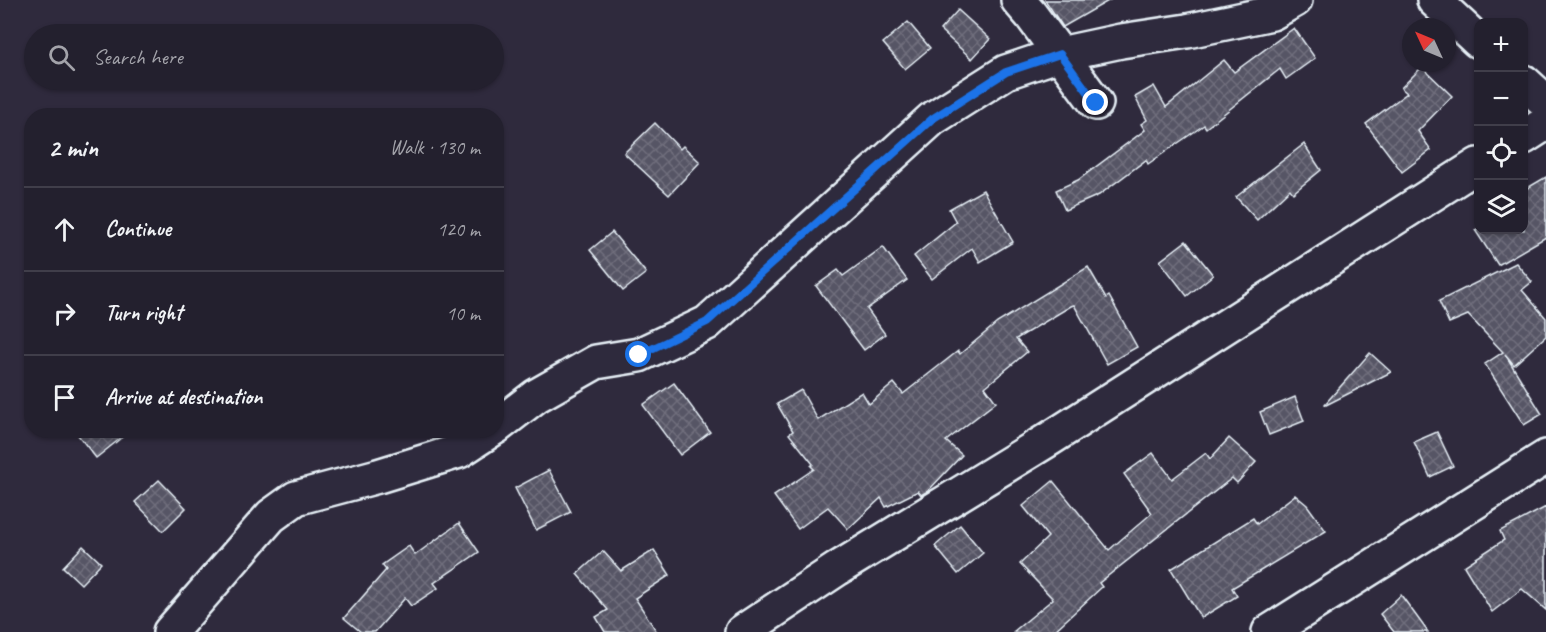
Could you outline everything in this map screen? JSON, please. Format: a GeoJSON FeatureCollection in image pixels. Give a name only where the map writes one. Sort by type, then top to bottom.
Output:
{"type":"FeatureCollection","features":[{"type":"Feature","properties":{"kind":"street"},"geometry":{"type":"LineString","coordinates":[[1018,0],[1096,103]]}},
{"type":"Feature","properties":{"kind":"street"},"geometry":{"type":"LineString","coordinates":[[504,421],[536,396],[596,362],[639,355],[707,322],[932,119],[1006,72],[1060,54],[1272,13],[1295,0]]}},
{"type":"Feature","properties":{"kind":"street"},"geometry":{"type":"LineString","coordinates":[[1434,0],[1474,36]]}},
{"type":"Feature","properties":{"kind":"street"},"geometry":{"type":"LineString","coordinates":[[1528,86],[1546,102]]}},
{"type":"Feature","properties":{"kind":"street"},"geometry":{"type":"LineString","coordinates":[[1528,134],[1546,123]]}},
{"type":"Feature","properties":{"kind":"street"},"geometry":{"type":"LineString","coordinates":[[742,632],[837,569],[1071,425],[1474,168]]}},
{"type":"Feature","properties":{"kind":"street"},"geometry":{"type":"LineString","coordinates":[[170,632],[271,516],[296,498],[459,451],[479,438]]}},
{"type":"Feature","properties":{"kind":"street"},"geometry":{"type":"LineString","coordinates":[[1269,632],[1546,457]]}},
{"type":"Feature","properties":{"kind":"building"},"geometry":{"type":"Polygon","coordinates":[[[1045,0],[1110,0],[1063,27],[1045,0]]]}},
{"type":"Feature","properties":{"kind":"building"},"geometry":{"type":"Polygon","coordinates":[[[958,10],[990,39],[972,59],[940,30],[958,10]]]}},
{"type":"Feature","properties":{"kind":"building"},"geometry":{"type":"Polygon","coordinates":[[[908,22],[930,48],[905,69],[883,43],[908,22]]]}},
{"type":"Feature","properties":{"kind":"building"},"geometry":{"type":"Polygon","coordinates":[[[1294,28],[1315,58],[1286,79],[1280,69],[1206,128],[1204,125],[1148,164],[1146,160],[1099,195],[1065,210],[1056,190],[1078,180],[1145,130],[1141,124],[1147,120],[1135,97],[1154,86],[1166,107],[1224,60],[1234,72],[1294,28]]]}},
{"type":"Feature","properties":{"kind":"building"},"geometry":{"type":"Polygon","coordinates":[[[1417,72],[1427,72],[1452,96],[1418,131],[1431,150],[1402,172],[1366,124],[1407,93],[1401,88],[1417,72]]]}},
{"type":"Feature","properties":{"kind":"building"},"geometry":{"type":"Polygon","coordinates":[[[655,123],[680,149],[683,146],[700,162],[669,195],[624,153],[655,123]]]}},
{"type":"Feature","properties":{"kind":"building"},"geometry":{"type":"Polygon","coordinates":[[[1304,144],[1321,170],[1293,193],[1290,189],[1257,220],[1236,197],[1304,144]]]}},
{"type":"Feature","properties":{"kind":"building"},"geometry":{"type":"Polygon","coordinates":[[[1546,177],[1546,237],[1498,265],[1478,234],[1528,234],[1528,188],[1546,177]]]}},
{"type":"Feature","properties":{"kind":"building"},"geometry":{"type":"Polygon","coordinates":[[[983,190],[1013,242],[980,262],[972,248],[932,279],[914,256],[956,222],[949,209],[983,190]]]}},
{"type":"Feature","properties":{"kind":"building"},"geometry":{"type":"Polygon","coordinates":[[[612,232],[646,273],[623,291],[590,250],[612,232]]]}},
{"type":"Feature","properties":{"kind":"building"},"geometry":{"type":"Polygon","coordinates":[[[1186,241],[1213,275],[1187,296],[1160,261],[1186,241]]]}},
{"type":"Feature","properties":{"kind":"building"},"geometry":{"type":"Polygon","coordinates":[[[883,247],[907,280],[867,309],[885,334],[864,350],[816,286],[838,270],[843,276],[883,247]]]}},
{"type":"Feature","properties":{"kind":"building"},"geometry":{"type":"Polygon","coordinates":[[[1516,263],[1532,282],[1522,290],[1546,318],[1546,336],[1514,365],[1505,354],[1542,414],[1524,425],[1485,364],[1503,352],[1468,315],[1449,323],[1439,301],[1516,263]]]}},
{"type":"Feature","properties":{"kind":"building"},"geometry":{"type":"Polygon","coordinates":[[[1088,267],[1106,298],[1109,296],[1137,347],[1107,364],[1074,305],[1071,306],[1016,339],[1027,352],[985,387],[996,402],[946,441],[962,455],[928,491],[921,495],[918,491],[886,507],[881,498],[848,529],[828,507],[798,529],[774,496],[814,469],[811,466],[813,464],[789,434],[793,431],[777,404],[801,390],[818,420],[862,392],[869,404],[894,383],[903,394],[958,351],[960,354],[997,323],[1088,267]]]}},
{"type":"Feature","properties":{"kind":"building"},"geometry":{"type":"Polygon","coordinates":[[[1370,353],[1391,372],[1326,405],[1325,404],[1370,353]]]}},
{"type":"Feature","properties":{"kind":"building"},"geometry":{"type":"Polygon","coordinates":[[[674,383],[710,432],[680,455],[643,405],[674,383]]]}},
{"type":"Feature","properties":{"kind":"building"},"geometry":{"type":"Polygon","coordinates":[[[1295,397],[1304,421],[1269,435],[1260,412],[1295,397]]]}},
{"type":"Feature","properties":{"kind":"building"},"geometry":{"type":"Polygon","coordinates":[[[1437,432],[1453,466],[1430,477],[1414,442],[1437,432]]]}},
{"type":"Feature","properties":{"kind":"building"},"geometry":{"type":"Polygon","coordinates":[[[80,438],[121,438],[96,458],[80,438]]]}},
{"type":"Feature","properties":{"kind":"building"},"geometry":{"type":"Polygon","coordinates":[[[1229,438],[1256,462],[1237,483],[1232,478],[1099,583],[1102,587],[1053,632],[1013,632],[1053,599],[1020,564],[1048,537],[1023,506],[1053,481],[1109,550],[1152,513],[1124,474],[1153,453],[1172,479],[1206,453],[1210,459],[1229,438]]]}},
{"type":"Feature","properties":{"kind":"building"},"geometry":{"type":"Polygon","coordinates":[[[549,470],[571,512],[536,530],[515,488],[549,470]]]}},
{"type":"Feature","properties":{"kind":"building"},"geometry":{"type":"Polygon","coordinates":[[[159,480],[186,508],[163,531],[135,502],[159,480]]]}},
{"type":"Feature","properties":{"kind":"building"},"geometry":{"type":"Polygon","coordinates":[[[1295,495],[1307,505],[1326,531],[1232,588],[1237,596],[1201,618],[1171,569],[1253,518],[1257,524],[1295,495]]]}},
{"type":"Feature","properties":{"kind":"building"},"geometry":{"type":"Polygon","coordinates":[[[1546,507],[1546,610],[1522,589],[1492,612],[1464,566],[1504,540],[1500,531],[1546,507]]]}},
{"type":"Feature","properties":{"kind":"building"},"geometry":{"type":"Polygon","coordinates":[[[459,523],[479,552],[434,583],[438,588],[411,606],[405,598],[375,632],[361,632],[344,618],[386,570],[382,565],[409,546],[415,555],[459,523]]]}},
{"type":"Feature","properties":{"kind":"building"},"geometry":{"type":"Polygon","coordinates":[[[960,525],[983,553],[958,574],[935,546],[960,525]]]}},
{"type":"Feature","properties":{"kind":"building"},"geometry":{"type":"Polygon","coordinates":[[[83,546],[101,563],[81,584],[63,567],[83,546]]]}},
{"type":"Feature","properties":{"kind":"building"},"geometry":{"type":"Polygon","coordinates":[[[654,550],[670,575],[635,598],[657,632],[605,632],[596,617],[608,610],[577,574],[603,551],[621,571],[654,550]]]}},
{"type":"Feature","properties":{"kind":"building"},"geometry":{"type":"Polygon","coordinates":[[[1401,595],[1428,632],[1394,632],[1380,614],[1401,595]]]}},
{"type":"Feature","properties":{"kind":"route"},"geometry":{"type":"LineString","coordinates":[[639,355],[707,322],[932,119],[1006,72],[1060,54],[1096,103]]}}]}
